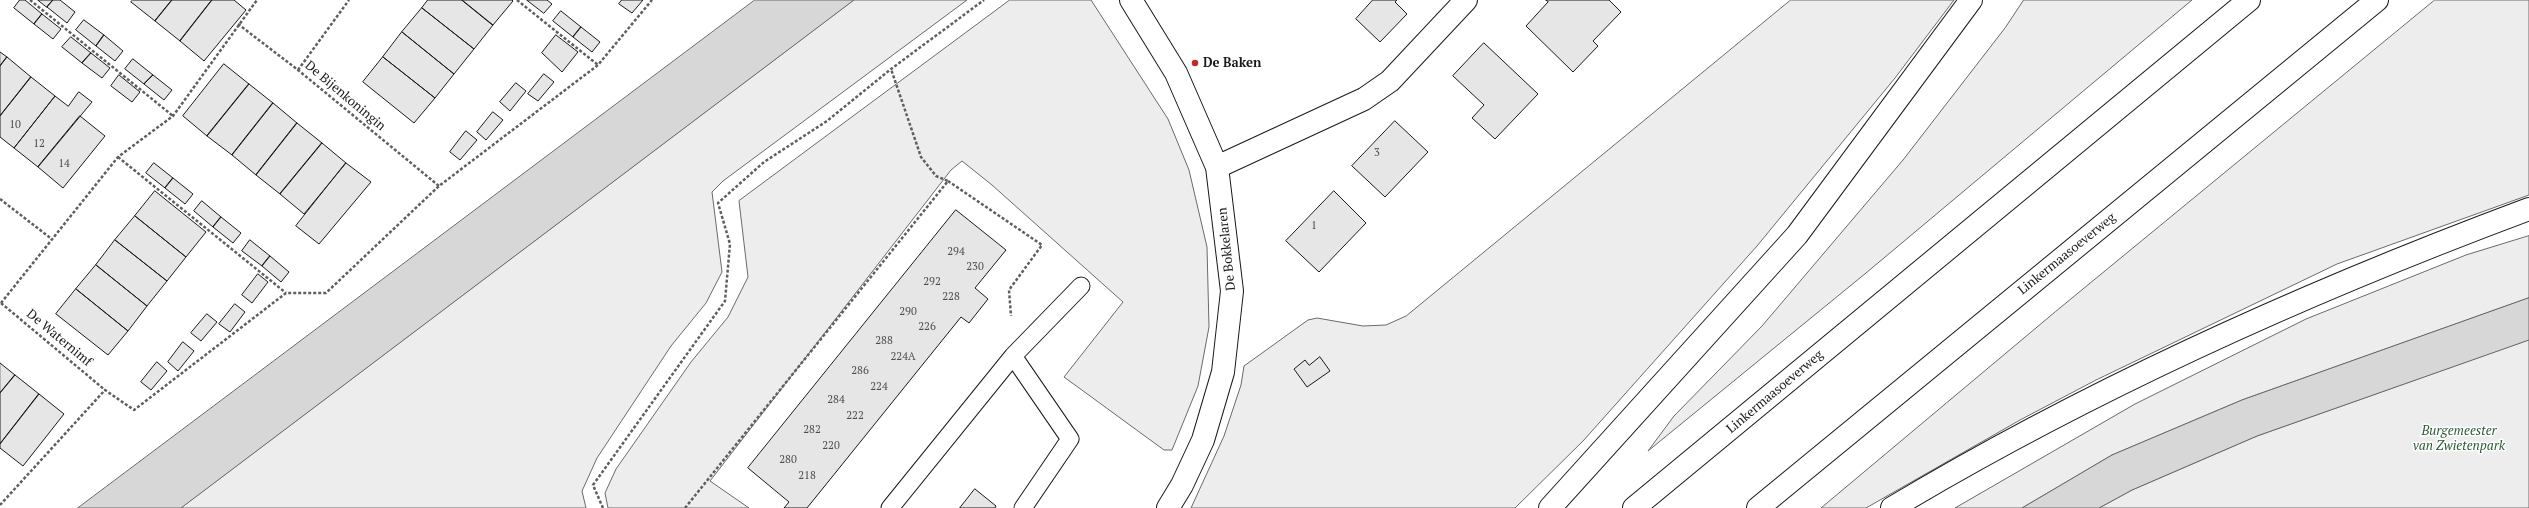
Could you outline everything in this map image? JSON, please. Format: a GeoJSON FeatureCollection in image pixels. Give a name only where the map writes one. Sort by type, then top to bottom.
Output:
{"type":"FeatureCollection","features":[{"type":"Feature","properties":{"kind":"main road","name":"De Bokkelaren"},"geometry":{"type":"LineString","coordinates":[[1131,0],[1176,73],[1217,167],[1232,291],[1223,372],[1203,440],[1182,486],[1168,508]]}},
{"type":"Feature","properties":{"kind":"main road"},"geometry":{"type":"LineString","coordinates":[[1217,167],[1364,99],[1390,81],[1466,0]]}},
{"type":"Feature","properties":{"kind":"main road"},"geometry":{"type":"LineString","coordinates":[[1550,508],[1798,235],[1971,0]]}},
{"type":"Feature","properties":{"kind":"main road","name":"Linkermaasoeverweg"},"geometry":{"type":"LineString","coordinates":[[1634,508],[2249,0]]}},
{"type":"Feature","properties":{"kind":"main road","name":"Linkermaasoeverweg"},"geometry":{"type":"LineString","coordinates":[[1758,508],[2377,0]]}},
{"type":"Feature","properties":{"kind":"main road"},"geometry":{"type":"LineString","coordinates":[[1892,508],[1956,470],[2112,388],[2238,328],[2351,278],[2529,209]]}},
{"type":"Feature","properties":{"kind":"lane"},"geometry":{"type":"LineString","coordinates":[[890,508],[1013,356],[1081,286]]}},
{"type":"Feature","properties":{"kind":"lane"},"geometry":{"type":"LineString","coordinates":[[1013,356],[1070,439],[1023,508]]}},
{"type":"Feature","properties":{"kind":"path"},"geometry":{"type":"LineString","coordinates":[[30,0],[173,116]]}},
{"type":"Feature","properties":{"kind":"path"},"geometry":{"type":"LineString","coordinates":[[1,303],[118,157],[173,116],[238,24],[257,0]]}},
{"type":"Feature","properties":{"kind":"path"},"geometry":{"type":"LineString","coordinates":[[298,70],[349,0]]}},
{"type":"Feature","properties":{"kind":"path"},"geometry":{"type":"LineString","coordinates":[[517,0],[598,65]]}},
{"type":"Feature","properties":{"kind":"path"},"geometry":{"type":"LineString","coordinates":[[118,157],[286,293],[326,292],[438,186],[598,65],[652,0]]}},
{"type":"Feature","properties":{"kind":"path"},"geometry":{"type":"LineString","coordinates":[[603,508],[593,485],[725,301],[730,244],[718,203],[764,162],[827,121],[891,69],[984,0]]}},
{"type":"Feature","properties":{"kind":"path","name":"De Bijenkoningin"},"geometry":{"type":"LineString","coordinates":[[238,24],[298,70],[438,186]]}},
{"type":"Feature","properties":{"kind":"path"},"geometry":{"type":"LineString","coordinates":[[891,69],[921,157],[936,176],[948,181],[1042,245],[1009,290],[1013,356]]}},
{"type":"Feature","properties":{"kind":"path"},"geometry":{"type":"LineString","coordinates":[[685,508],[948,181]]}},
{"type":"Feature","properties":{"kind":"path"},"geometry":{"type":"LineString","coordinates":[[0,198],[53,240]]}},
{"type":"Feature","properties":{"kind":"path","name":"De Waternimf"},"geometry":{"type":"LineString","coordinates":[[1,303],[105,390],[134,410],[286,293]]}},
{"type":"Feature","properties":{"kind":"path"},"geometry":{"type":"LineString","coordinates":[[0,505],[105,390]]}},
{"type":"Feature","properties":{"kind":"shaded area"},"geometry":{"type":"Polygon","coordinates":[[[755,0],[854,0],[181,508],[78,508],[755,0]]]}},
{"type":"Feature","properties":{"kind":"shaded area"},"geometry":{"type":"Polygon","coordinates":[[[854,0],[967,0],[723,181],[712,192],[722,272],[706,303],[671,346],[597,458],[582,491],[586,508],[181,508],[854,0]]]}},
{"type":"Feature","properties":{"kind":"shaded area"},"geometry":{"type":"Polygon","coordinates":[[[1010,0],[1091,0],[1168,119],[1189,170],[1207,247],[1209,327],[1198,386],[1172,450],[1164,450],[1064,377],[1123,302],[992,185],[962,161],[951,170],[710,481],[749,508],[608,508],[605,493],[616,469],[691,362],[728,317],[748,277],[739,201],[1010,0]]]}},
{"type":"Feature","properties":{"kind":"shaded area"},"geometry":{"type":"Polygon","coordinates":[[[1791,0],[1954,0],[1895,78],[1757,246],[1583,441],[1515,508],[1191,508],[1224,436],[1241,385],[1244,366],[1308,320],[1317,318],[1363,326],[1386,325],[1406,316],[1791,0]]]}},
{"type":"Feature","properties":{"kind":"shaded area"},"geometry":{"type":"Polygon","coordinates":[[[2024,0],[2192,0],[1866,273],[1648,451],[1674,416],[1762,326],[1903,160],[2005,28],[2024,0]]]}},
{"type":"Feature","properties":{"kind":"shaded area"},"geometry":{"type":"Polygon","coordinates":[[[2435,0],[2529,0],[2529,195],[2337,264],[2096,380],[2020,420],[1866,508],[1821,508],[2055,312],[2435,0]]]}},
{"type":"Feature","properties":{"kind":"shaded area"},"geometry":{"type":"Polygon","coordinates":[[[2529,236],[2529,298],[2242,400],[2112,455],[2022,508],[1955,508],[2135,404],[2306,319],[2466,255],[2529,236]]]}},
{"type":"Feature","properties":{"kind":"shaded area"},"geometry":{"type":"Polygon","coordinates":[[[2529,298],[2529,340],[2257,436],[2132,490],[2099,508],[2022,508],[2112,455],[2242,400],[2529,298]]]}},
{"type":"Feature","properties":{"kind":"shaded area","name":"Burgemeester van Zwietenpark"},"geometry":{"type":"Polygon","coordinates":[[[2529,340],[2529,508],[2099,508],[2132,490],[2257,436],[2529,340]]]}},
{"type":"Feature","properties":{"kind":"building"},"geometry":{"type":"Polygon","coordinates":[[[20,0],[25,0],[42,14],[34,24],[14,8],[20,0]]]}},
{"type":"Feature","properties":{"kind":"building"},"geometry":{"type":"Polygon","coordinates":[[[38,0],[53,0],[47,7],[38,0]]]}},
{"type":"Feature","properties":{"kind":"building"},"geometry":{"type":"Polygon","coordinates":[[[53,0],[60,0],[75,12],[67,23],[47,7],[53,0]]]}},
{"type":"Feature","properties":{"kind":"building"},"geometry":{"type":"Polygon","coordinates":[[[133,0],[172,0],[155,21],[131,2],[133,0]]]}},
{"type":"Feature","properties":{"kind":"building"},"geometry":{"type":"Polygon","coordinates":[[[172,0],[212,0],[180,41],[155,21],[172,0]]]}},
{"type":"Feature","properties":{"kind":"building"},"geometry":{"type":"Polygon","coordinates":[[[212,0],[234,0],[246,10],[204,61],[180,41],[212,0]]]}},
{"type":"Feature","properties":{"kind":"building"},"geometry":{"type":"Polygon","coordinates":[[[428,0],[462,0],[493,25],[474,49],[422,8],[428,0]]]}},
{"type":"Feature","properties":{"kind":"building"},"geometry":{"type":"Polygon","coordinates":[[[462,0],[512,0],[513,1],[493,25],[462,0]]]}},
{"type":"Feature","properties":{"kind":"building"},"geometry":{"type":"Polygon","coordinates":[[[527,0],[547,0],[552,4],[544,13],[527,0]]]}},
{"type":"Feature","properties":{"kind":"building"},"geometry":{"type":"Polygon","coordinates":[[[622,0],[643,0],[632,13],[619,4],[622,0]]]}},
{"type":"Feature","properties":{"kind":"building"},"geometry":{"type":"Polygon","coordinates":[[[1373,0],[1397,0],[1395,2],[1407,14],[1380,42],[1356,19],[1373,0]]]}},
{"type":"Feature","properties":{"kind":"building"},"geometry":{"type":"Polygon","coordinates":[[[1546,0],[1609,0],[1621,12],[1593,41],[1598,46],[1573,72],[1526,26],[1548,2],[1546,0]]]}},
{"type":"Feature","properties":{"kind":"building"},"geometry":{"type":"Polygon","coordinates":[[[422,8],[474,49],[454,74],[402,32],[422,8]]]}},
{"type":"Feature","properties":{"kind":"building"},"geometry":{"type":"Polygon","coordinates":[[[561,11],[581,27],[573,37],[553,21],[561,11]]]}},
{"type":"Feature","properties":{"kind":"building"},"geometry":{"type":"Polygon","coordinates":[[[42,14],[61,29],[53,39],[34,24],[42,14]]]}},
{"type":"Feature","properties":{"kind":"building"},"geometry":{"type":"Polygon","coordinates":[[[84,20],[104,35],[96,46],[76,30],[84,20]]]}},
{"type":"Feature","properties":{"kind":"building"},"geometry":{"type":"Polygon","coordinates":[[[581,27],[600,42],[592,52],[573,37],[581,27]]]}},
{"type":"Feature","properties":{"kind":"building"},"geometry":{"type":"Polygon","coordinates":[[[402,32],[454,74],[435,98],[383,57],[402,32]]]}},
{"type":"Feature","properties":{"kind":"building"},"geometry":{"type":"Polygon","coordinates":[[[104,35],[123,51],[115,61],[96,46],[104,35]]]}},
{"type":"Feature","properties":{"kind":"building"},"geometry":{"type":"Polygon","coordinates":[[[556,35],[578,52],[562,72],[542,53],[556,35]]]}},
{"type":"Feature","properties":{"kind":"building"},"geometry":{"type":"Polygon","coordinates":[[[71,37],[91,53],[82,63],[62,47],[71,37]]]}},
{"type":"Feature","properties":{"kind":"building"},"geometry":{"type":"Polygon","coordinates":[[[1484,43],[1538,94],[1495,139],[1472,118],[1484,105],[1453,76],[1484,43]]]}},
{"type":"Feature","properties":{"kind":"building"},"geometry":{"type":"Polygon","coordinates":[[[0,52],[7,57],[0,66],[0,52]]]}},
{"type":"Feature","properties":{"kind":"building"},"geometry":{"type":"Polygon","coordinates":[[[91,53],[110,68],[102,78],[82,63],[91,53]]]}},
{"type":"Feature","properties":{"kind":"building"},"geometry":{"type":"Polygon","coordinates":[[[7,57],[31,77],[0,116],[0,66],[7,57]]]}},
{"type":"Feature","properties":{"kind":"building"},"geometry":{"type":"Polygon","coordinates":[[[383,57],[435,98],[414,123],[363,82],[383,57]]]}},
{"type":"Feature","properties":{"kind":"building"},"geometry":{"type":"Polygon","coordinates":[[[133,59],[153,75],[144,84],[125,69],[133,59]]]}},
{"type":"Feature","properties":{"kind":"building"},"geometry":{"type":"Polygon","coordinates":[[[224,64],[249,84],[207,136],[183,116],[224,64]]]}},
{"type":"Feature","properties":{"kind":"building"},"geometry":{"type":"Polygon","coordinates":[[[544,74],[554,82],[538,101],[528,94],[544,74]]]}},
{"type":"Feature","properties":{"kind":"building"},"geometry":{"type":"Polygon","coordinates":[[[119,75],[140,92],[132,102],[111,86],[119,75]]]}},
{"type":"Feature","properties":{"kind":"building"},"geometry":{"type":"Polygon","coordinates":[[[153,75],[172,90],[164,100],[144,84],[153,75]]]}},
{"type":"Feature","properties":{"kind":"building"},"geometry":{"type":"Polygon","coordinates":[[[31,77],[55,96],[14,148],[0,137],[0,116],[31,77]]]}},
{"type":"Feature","properties":{"kind":"building"},"geometry":{"type":"Polygon","coordinates":[[[516,83],[526,91],[510,111],[500,102],[516,83]]]}},
{"type":"Feature","properties":{"kind":"building"},"geometry":{"type":"Polygon","coordinates":[[[249,84],[273,103],[232,155],[207,136],[249,84]]]}},
{"type":"Feature","properties":{"kind":"building"},"geometry":{"type":"Polygon","coordinates":[[[79,92],[92,102],[38,167],[14,148],[55,96],[68,106],[79,92]]]}},
{"type":"Feature","properties":{"kind":"building"},"geometry":{"type":"Polygon","coordinates":[[[273,103],[297,123],[256,175],[232,155],[273,103]]]}},
{"type":"Feature","properties":{"kind":"building"},"geometry":{"type":"Polygon","coordinates":[[[493,112],[503,120],[486,140],[477,132],[493,112]]]}},
{"type":"Feature","properties":{"kind":"building"},"geometry":{"type":"Polygon","coordinates":[[[80,116],[105,136],[63,188],[38,167],[80,116]]]}},
{"type":"Feature","properties":{"kind":"building"},"geometry":{"type":"Polygon","coordinates":[[[1395,121],[1428,152],[1385,197],[1352,166],[1395,121]]]}},
{"type":"Feature","properties":{"kind":"building"},"geometry":{"type":"Polygon","coordinates":[[[297,123],[322,143],[280,194],[256,175],[297,123]]]}},
{"type":"Feature","properties":{"kind":"building"},"geometry":{"type":"Polygon","coordinates":[[[466,131],[477,140],[460,160],[450,152],[466,131]]]}},
{"type":"Feature","properties":{"kind":"building"},"geometry":{"type":"Polygon","coordinates":[[[322,143],[346,163],[304,214],[280,194],[322,143]]]}},
{"type":"Feature","properties":{"kind":"building"},"geometry":{"type":"Polygon","coordinates":[[[154,163],[173,178],[165,188],[146,173],[154,163]]]}},
{"type":"Feature","properties":{"kind":"building"},"geometry":{"type":"Polygon","coordinates":[[[346,163],[371,182],[319,244],[296,226],[346,163]]]}},
{"type":"Feature","properties":{"kind":"building"},"geometry":{"type":"Polygon","coordinates":[[[173,178],[193,194],[185,204],[165,188],[173,178]]]}},
{"type":"Feature","properties":{"kind":"building"},"geometry":{"type":"Polygon","coordinates":[[[155,191],[206,232],[186,257],[135,216],[155,191]]]}},
{"type":"Feature","properties":{"kind":"building"},"geometry":{"type":"Polygon","coordinates":[[[1334,191],[1366,223],[1319,272],[1286,241],[1334,191]]]}},
{"type":"Feature","properties":{"kind":"building"},"geometry":{"type":"Polygon","coordinates":[[[202,201],[221,217],[213,227],[194,211],[202,201]]]}},
{"type":"Feature","properties":{"kind":"building"},"geometry":{"type":"Polygon","coordinates":[[[956,210],[1006,250],[975,288],[988,299],[969,323],[961,317],[807,508],[784,508],[789,502],[748,468],[956,210]]]}},
{"type":"Feature","properties":{"kind":"building"},"geometry":{"type":"Polygon","coordinates":[[[135,216],[186,257],[167,281],[115,240],[135,216]]]}},
{"type":"Feature","properties":{"kind":"building"},"geometry":{"type":"Polygon","coordinates":[[[221,217],[241,233],[233,243],[213,227],[221,217]]]}},
{"type":"Feature","properties":{"kind":"building"},"geometry":{"type":"Polygon","coordinates":[[[115,240],[167,281],[147,306],[96,265],[115,240]]]}},
{"type":"Feature","properties":{"kind":"building"},"geometry":{"type":"Polygon","coordinates":[[[250,240],[270,256],[262,266],[242,251],[250,240]]]}},
{"type":"Feature","properties":{"kind":"building"},"geometry":{"type":"Polygon","coordinates":[[[270,256],[289,272],[281,282],[262,266],[270,256]]]}},
{"type":"Feature","properties":{"kind":"building"},"geometry":{"type":"Polygon","coordinates":[[[96,265],[147,306],[128,331],[76,289],[96,265]]]}},
{"type":"Feature","properties":{"kind":"building"},"geometry":{"type":"Polygon","coordinates":[[[258,274],[268,282],[252,303],[242,295],[258,274]]]}},
{"type":"Feature","properties":{"kind":"building"},"geometry":{"type":"Polygon","coordinates":[[[76,289],[128,331],[108,355],[56,314],[76,289]]]}},
{"type":"Feature","properties":{"kind":"building"},"geometry":{"type":"Polygon","coordinates":[[[235,304],[245,312],[230,332],[219,324],[235,304]]]}},
{"type":"Feature","properties":{"kind":"building"},"geometry":{"type":"Polygon","coordinates":[[[207,314],[217,322],[201,341],[191,333],[207,314]]]}},
{"type":"Feature","properties":{"kind":"building"},"geometry":{"type":"Polygon","coordinates":[[[183,342],[194,351],[178,371],[168,362],[183,342]]]}},
{"type":"Feature","properties":{"kind":"building"},"geometry":{"type":"Polygon","coordinates":[[[1320,357],[1330,371],[1307,387],[1294,369],[1305,360],[1309,365],[1320,357]]]}},
{"type":"Feature","properties":{"kind":"building"},"geometry":{"type":"Polygon","coordinates":[[[157,362],[167,371],[151,390],[141,382],[157,362]]]}},
{"type":"Feature","properties":{"kind":"building"},"geometry":{"type":"Polygon","coordinates":[[[0,363],[15,375],[0,393],[0,363]]]}},
{"type":"Feature","properties":{"kind":"building"},"geometry":{"type":"Polygon","coordinates":[[[15,375],[39,394],[0,444],[0,393],[15,375]]]}},
{"type":"Feature","properties":{"kind":"building"},"geometry":{"type":"Polygon","coordinates":[[[39,394],[64,414],[23,466],[0,448],[0,444],[39,394]]]}},
{"type":"Feature","properties":{"kind":"building"},"geometry":{"type":"Polygon","coordinates":[[[975,489],[996,506],[995,508],[960,508],[975,489]]]}},
{"type":"Feature","properties":{"kind":"place","name":"De Baken"},"geometry":{"type":"Point","coordinates":[1195,63]}}]}
